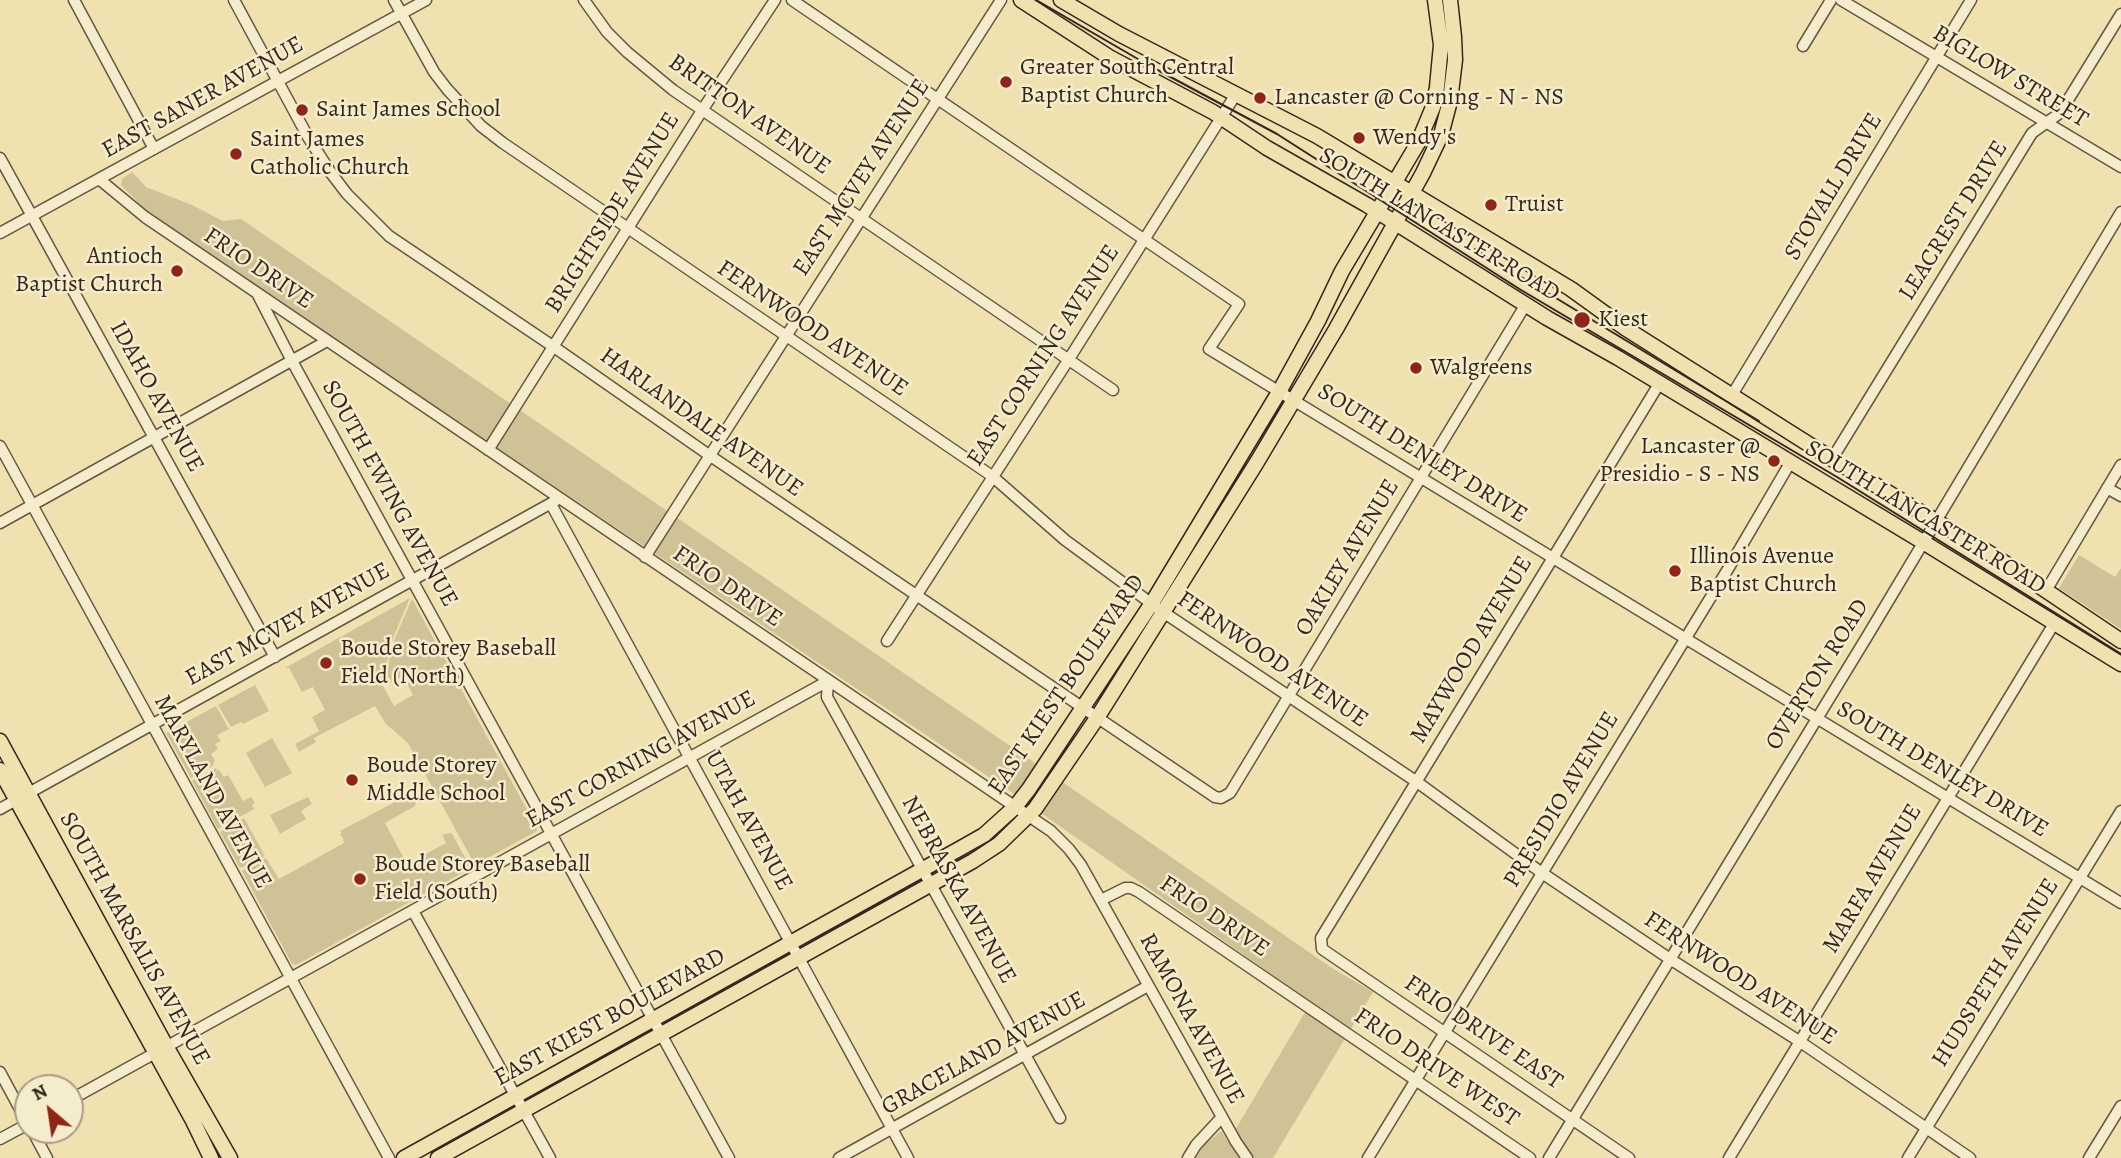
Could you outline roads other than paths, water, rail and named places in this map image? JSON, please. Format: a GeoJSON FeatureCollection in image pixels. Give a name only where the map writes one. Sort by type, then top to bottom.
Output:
{"type":"FeatureCollection","features":[{"type":"Feature","properties":{"kind":"main road","name":"SOUTH LANCASTER ROAD"},"geometry":{"type":"LineString","coordinates":[[1021,0],[1109,57],[1222,117],[1267,148],[1377,211],[2121,664]]}},
{"type":"Feature","properties":{"kind":"main road","name":"SOUTH LANCASTER ROAD"},"geometry":{"type":"LineString","coordinates":[[1061,0],[1119,34],[1317,136],[1571,289],[1625,328],[1832,459],[2047,589],[2121,641]]}},
{"type":"Feature","properties":{"kind":"main road","name":"EAST KIEST BOULEVARD"},"geometry":{"type":"LineString","coordinates":[[438,1158],[931,885],[992,849],[1028,816],[1047,793],[1097,718],[1318,321],[1335,283],[1426,127],[1440,66],[1441,45],[1435,0]]}},
{"type":"Feature","properties":{"kind":"main road","name":"EAST KIEST BOULEVARD"},"geometry":{"type":"LineString","coordinates":[[404,1158],[984,835],[1014,807],[1157,608],[1294,400],[1412,194],[1441,135],[1450,101],[1455,60],[1450,0]]}},
{"type":"Feature","properties":{"kind":"main road","name":"SOUTH MARSALIS AVENUE"},"geometry":{"type":"LineString","coordinates":[[0,741],[23,797],[160,1049],[211,1158]]}},
{"type":"Feature","properties":{"kind":"main road","name":"SOUTH MARSALIS AVENUE"},"geometry":{"type":"LineString","coordinates":[[0,770],[23,797]]}},
{"type":"Feature","properties":{"kind":"main road","name":"SOUTH MARSALIS AVENUE"},"geometry":{"type":"LineString","coordinates":[[160,1049],[230,1158]]}},
{"type":"Feature","properties":{"kind":"street"},"geometry":{"type":"LineString","coordinates":[[74,0],[154,149]]}},
{"type":"Feature","properties":{"kind":"street","name":"HARLANDALE AVENUE"},"geometry":{"type":"LineString","coordinates":[[234,0],[308,137],[331,173],[367,216],[389,236],[1215,797],[1226,796]]}},
{"type":"Feature","properties":{"kind":"street","name":"FERNWOOD AVENUE"},"geometry":{"type":"LineString","coordinates":[[394,0],[434,72],[481,126],[992,476],[1065,540],[1157,608],[1417,782],[1542,873],[1799,1041],[1970,1158]]}},
{"type":"Feature","properties":{"kind":"street","name":"EAST SANER AVENUE"},"geometry":{"type":"LineString","coordinates":[[0,233],[426,0]]}},
{"type":"Feature","properties":{"kind":"street","name":"BRITTON AVENUE"},"geometry":{"type":"LineString","coordinates":[[584,0],[607,32],[657,78],[1113,390]]}},
{"type":"Feature","properties":{"kind":"street","name":"BRIGHTSIDE AVENUE"},"geometry":{"type":"LineString","coordinates":[[488,450],[775,0]]}},
{"type":"Feature","properties":{"kind":"street","name":"SOUTH DENLEY DRIVE"},"geometry":{"type":"LineString","coordinates":[[792,0],[1239,304],[1209,349],[2121,903]]}},
{"type":"Feature","properties":{"kind":"street","name":"EAST MCVEY AVENUE"},"geometry":{"type":"LineString","coordinates":[[645,557],[1001,0]]}},
{"type":"Feature","properties":{"kind":"street"},"geometry":{"type":"LineString","coordinates":[[1803,46],[1831,0]]}},
{"type":"Feature","properties":{"kind":"street","name":"BIGLOW STREET"},"geometry":{"type":"LineString","coordinates":[[1841,0],[2120,168]]}},
{"type":"Feature","properties":{"kind":"street","name":"STOVALL DRIVE"},"geometry":{"type":"LineString","coordinates":[[1732,394],[1971,0]]}},
{"type":"Feature","properties":{"kind":"street","name":"LEACREST DRIVE"},"geometry":{"type":"LineString","coordinates":[[1832,459],[2032,133],[2060,113],[2121,14]]}},
{"type":"Feature","properties":{"kind":"street","name":"EAST CORNING AVENUE"},"geometry":{"type":"LineString","coordinates":[[887,640],[1236,94]]}},
{"type":"Feature","properties":{"kind":"street","name":"IDAHO AVENUE"},"geometry":{"type":"LineString","coordinates":[[0,158],[275,657]]}},
{"type":"Feature","properties":{"kind":"street","name":"FRIO DRIVE"},"geometry":{"type":"LineString","coordinates":[[99,179],[145,218],[488,450],[555,501],[645,557],[1051,831],[1069,849],[1101,900],[1125,888],[1139,892],[1319,1013]]}},
{"type":"Feature","properties":{"kind":"street","name":"OVERTON ROAD"},"geometry":{"type":"LineString","coordinates":[[1549,1158],[2121,212]]}},
{"type":"Feature","properties":{"kind":"street","name":"SOUTH EWING AVENUE"},"geometry":{"type":"LineString","coordinates":[[257,292],[292,361],[729,1158]]}},
{"type":"Feature","properties":{"kind":"street","name":"OAKLEY AVENUE"},"geometry":{"type":"LineString","coordinates":[[1226,796],[1289,697],[1526,304]]}},
{"type":"Feature","properties":{"kind":"street"},"geometry":{"type":"LineString","coordinates":[[0,523],[327,341]]}},
{"type":"Feature","properties":{"kind":"street","name":"MAYWOOD AVENUE"},"geometry":{"type":"LineString","coordinates":[[1321,938],[1659,384]]}},
{"type":"Feature","properties":{"kind":"street","name":"MARYLAND AVENUE"},"geometry":{"type":"LineString","coordinates":[[0,446],[389,1158]]}},
{"type":"Feature","properties":{"kind":"street","name":"PRESIDIO AVENUE"},"geometry":{"type":"LineString","coordinates":[[1368,1158],[1790,463]]}},
{"type":"Feature","properties":{"kind":"street"},"geometry":{"type":"LineString","coordinates":[[2047,589],[2121,465]]}},
{"type":"Feature","properties":{"kind":"street"},"geometry":{"type":"LineString","coordinates":[[2107,488],[2121,496]]}},
{"type":"Feature","properties":{"kind":"street","name":"EAST MCVEY AVENUE"},"geometry":{"type":"LineString","coordinates":[[0,809],[555,501]]}},
{"type":"Feature","properties":{"kind":"street","name":"UTAH AVENUE"},"geometry":{"type":"LineString","coordinates":[[555,501],[689,757],[908,1158]]}},
{"type":"Feature","properties":{"kind":"street","name":"MARFA AVENUE"},"geometry":{"type":"LineString","coordinates":[[1729,1158],[2055,622]]}},
{"type":"Feature","properties":{"kind":"street","name":"EAST CORNING AVENUE"},"geometry":{"type":"LineString","coordinates":[[84,1092],[828,681]]}},
{"type":"Feature","properties":{"kind":"street","name":"NEBRASKA AVENUE"},"geometry":{"type":"LineString","coordinates":[[828,681],[827,697],[1060,1118]]}},
{"type":"Feature","properties":{"kind":"street","name":"HUDSPETH AVENUE"},"geometry":{"type":"LineString","coordinates":[[1908,1158],[2121,811]]}},
{"type":"Feature","properties":{"kind":"street","name":"RAMONA AVENUE"},"geometry":{"type":"LineString","coordinates":[[1101,900],[1247,1158]]}},
{"type":"Feature","properties":{"kind":"street"},"geometry":{"type":"LineString","coordinates":[[413,911],[550,1158]]}},
{"type":"Feature","properties":{"kind":"street","name":"FRIO DRIVE EAST"},"geometry":{"type":"LineString","coordinates":[[1321,938],[1322,949],[1629,1158]]}},
{"type":"Feature","properties":{"kind":"street","name":"GRACELAND AVENUE"},"geometry":{"type":"LineString","coordinates":[[839,1158],[1148,986]]}},
{"type":"Feature","properties":{"kind":"street","name":"FRIO DRIVE WEST"},"geometry":{"type":"LineString","coordinates":[[1319,1013],[1530,1158]]}},
{"type":"Feature","properties":{"kind":"street"},"geometry":{"type":"LineString","coordinates":[[0,1072],[14,1098]]}},
{"type":"Feature","properties":{"kind":"street"},"geometry":{"type":"LineString","coordinates":[[2089,1158],[2121,1106]]}},
{"type":"Feature","properties":{"kind":"street"},"geometry":{"type":"LineString","coordinates":[[1188,1158],[1196,1145],[1222,1117]]}},
{"type":"Feature","properties":{"kind":"tram line"},"geometry":{"type":"LineString","coordinates":[[1036,0],[1150,66],[1277,134],[1521,290],[1837,477],[2121,654]]}},
{"type":"Feature","properties":{"kind":"tram line"},"geometry":{"type":"LineString","coordinates":[[1475,249],[1759,421]]}},
{"type":"Feature","properties":{"kind":"place","name":"Greater South Central Baptist Church"},"geometry":{"type":"Point","coordinates":[1006,82]}},
{"type":"Feature","properties":{"kind":"place","name":"Lancaster @ Corning - N - NS"},"geometry":{"type":"Point","coordinates":[1260,98]}},
{"type":"Feature","properties":{"kind":"place","name":"Saint James School"},"geometry":{"type":"Point","coordinates":[302,110]}},
{"type":"Feature","properties":{"kind":"place","name":"Wendy's"},"geometry":{"type":"Point","coordinates":[1359,138]}},
{"type":"Feature","properties":{"kind":"place","name":"Saint James Catholic Church"},"geometry":{"type":"Point","coordinates":[236,154]}},
{"type":"Feature","properties":{"kind":"place","name":"Truist"},"geometry":{"type":"Point","coordinates":[1491,205]}},
{"type":"Feature","properties":{"kind":"place","name":"Antioch Baptist Church"},"geometry":{"type":"Point","coordinates":[177,271]}},
{"type":"Feature","properties":{"kind":"place","name":"Kiest"},"geometry":{"type":"Point","coordinates":[1582,320]}},
{"type":"Feature","properties":{"kind":"place","name":"Walgreens"},"geometry":{"type":"Point","coordinates":[1416,368]}},
{"type":"Feature","properties":{"kind":"place","name":"Lancaster @ Presidio - S - NS"},"geometry":{"type":"Point","coordinates":[1774,461]}},
{"type":"Feature","properties":{"kind":"place","name":"Illinois Avenue Baptist Church"},"geometry":{"type":"Point","coordinates":[1675,571]}},
{"type":"Feature","properties":{"kind":"place","name":"Boude Storey Baseball Field (North)"},"geometry":{"type":"Point","coordinates":[326,663]}},
{"type":"Feature","properties":{"kind":"place","name":"Boude Storey Middle School"},"geometry":{"type":"Point","coordinates":[352,780]}},
{"type":"Feature","properties":{"kind":"place","name":"Boude Storey Baseball Field (South)"},"geometry":{"type":"Point","coordinates":[360,879]}}]}
